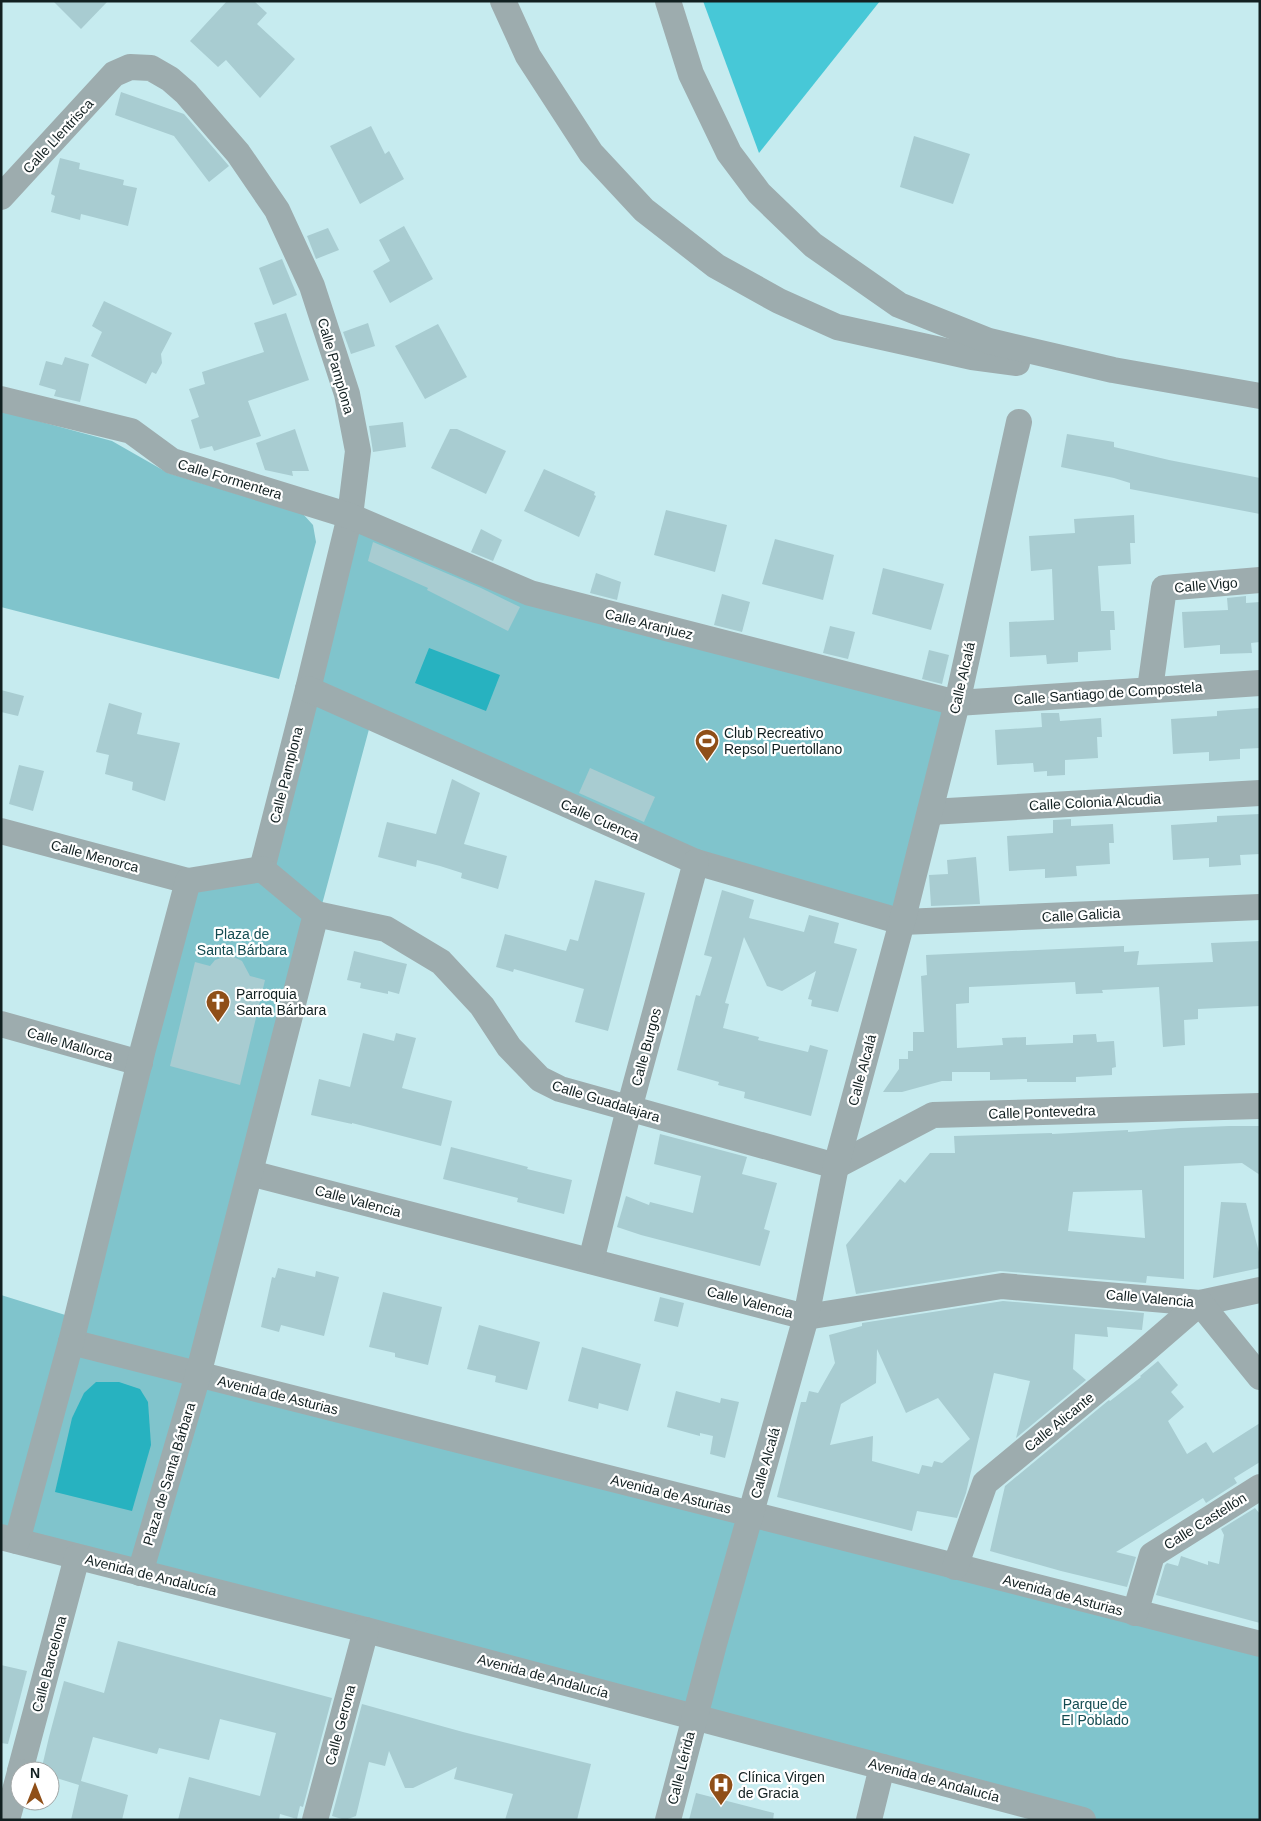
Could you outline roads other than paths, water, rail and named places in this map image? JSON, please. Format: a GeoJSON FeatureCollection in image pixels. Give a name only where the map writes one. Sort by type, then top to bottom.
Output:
{"type":"FeatureCollection","features":[{"type":"Feature","properties":{"kind":"street"},"geometry":{"type":"LineString","coordinates":[[503,1],[528,56],[591,153],[644,210],[716,266],[779,301],[837,327],[972,357],[1047,368],[1113,370]]}},
{"type":"Feature","properties":{"kind":"street"},"geometry":{"type":"LineString","coordinates":[[668,1],[691,74],[729,153],[759,193],[813,245],[899,305],[989,341],[1113,370],[1260,396]]}},
{"type":"Feature","properties":{"kind":"street","name":"Calle Pamplona"},"geometry":{"type":"LineString","coordinates":[[114,74],[130,68],[151,68],[170,79],[186,93],[238,153],[277,210],[312,286],[347,394],[358,451],[350,516],[262,869]]}},
{"type":"Feature","properties":{"kind":"street","name":"Calle Llentrisca"},"geometry":{"type":"LineString","coordinates":[[1,197],[114,74]]}},
{"type":"Feature","properties":{"kind":"street","name":"Calle Formentera"},"geometry":{"type":"LineString","coordinates":[[1,399],[131,431],[172,461],[350,516]]}},
{"type":"Feature","properties":{"kind":"street","name":"Calle Alcalá"},"geometry":{"type":"LineString","coordinates":[[694,1716],[806,1317],[836,1166],[902,922],[957,703],[1019,422]]}},
{"type":"Feature","properties":{"kind":"street","name":"Calle Aranjuez"},"geometry":{"type":"LineString","coordinates":[[350,516],[530,593],[957,703]]}},
{"type":"Feature","properties":{"kind":"street","name":"Calle Vigo"},"geometry":{"type":"LineString","coordinates":[[1150,689],[1164,588],[1260,580]]}},
{"type":"Feature","properties":{"kind":"street","name":"Calle Santiago de Compostela"},"geometry":{"type":"LineString","coordinates":[[957,703],[1260,683]]}},
{"type":"Feature","properties":{"kind":"street","name":"Calle Cuenca"},"geometry":{"type":"LineString","coordinates":[[308,689],[696,862],[902,922]]}},
{"type":"Feature","properties":{"kind":"street","name":"Calle Colonia Alcudia"},"geometry":{"type":"LineString","coordinates":[[930,812],[1260,793]]}},
{"type":"Feature","properties":{"kind":"street","name":"Calle Menorca"},"geometry":{"type":"LineString","coordinates":[[1,831],[188,881]]}},
{"type":"Feature","properties":{"kind":"street","name":"Calle Burgos"},"geometry":{"type":"LineString","coordinates":[[591,1261],[629,1109],[696,862]]}},
{"type":"Feature","properties":{"kind":"street"},"geometry":{"type":"LineString","coordinates":[[9,1539],[71,1342],[140,1063],[188,881],[262,869],[316,914]]}},
{"type":"Feature","properties":{"kind":"street","name":"Calle Galicia"},"geometry":{"type":"LineString","coordinates":[[902,922],[1260,906]]}},
{"type":"Feature","properties":{"kind":"street","name":"Calle Guadalajara"},"geometry":{"type":"LineString","coordinates":[[316,914],[386,929],[441,962],[482,1006],[509,1047],[540,1079],[560,1089],[836,1166]]}},
{"type":"Feature","properties":{"kind":"street","name":"Plaza de Santa Bárbara"},"geometry":{"type":"LineString","coordinates":[[140,1573],[198,1375],[316,914]]}},
{"type":"Feature","properties":{"kind":"street","name":"Calle Mallorca"},"geometry":{"type":"LineString","coordinates":[[1,1024],[140,1063]]}},
{"type":"Feature","properties":{"kind":"street","name":"Calle Pontevedra"},"geometry":{"type":"LineString","coordinates":[[836,1166],[933,1115],[1260,1106]]}},
{"type":"Feature","properties":{"kind":"street","name":"Calle Valencia"},"geometry":{"type":"LineString","coordinates":[[250,1173],[806,1317],[1002,1286],[1200,1303],[1260,1290]]}},
{"type":"Feature","properties":{"kind":"street"},"geometry":{"type":"LineString","coordinates":[[1200,1303],[1260,1377]]}},
{"type":"Feature","properties":{"kind":"street","name":"Calle Alicante"},"geometry":{"type":"LineString","coordinates":[[955,1566],[985,1483],[1200,1303]]}},
{"type":"Feature","properties":{"kind":"street"},"geometry":{"type":"LineString","coordinates":[[71,1342],[198,1375]]}},
{"type":"Feature","properties":{"kind":"street","name":"Avenida de Asturias"},"geometry":{"type":"LineString","coordinates":[[198,1375],[1260,1644]]}},
{"type":"Feature","properties":{"kind":"street","name":"Calle Castellón"},"geometry":{"type":"LineString","coordinates":[[1135,1613],[1152,1555],[1260,1487]]}},
{"type":"Feature","properties":{"kind":"street","name":"Avenida de Andalucía"},"geometry":{"type":"LineString","coordinates":[[9,1539],[366,1630],[1083,1820]]}},
{"type":"Feature","properties":{"kind":"street","name":"Calle Barcelona"},"geometry":{"type":"LineString","coordinates":[[23,1761],[77,1557]]}},
{"type":"Feature","properties":{"kind":"street","name":"Calle Gerona"},"geometry":{"type":"LineString","coordinates":[[315,1820],[366,1630]]}},
{"type":"Feature","properties":{"kind":"street","name":"Calle Lérida"},"geometry":{"type":"LineString","coordinates":[[668,1820],[694,1716]]}},
{"type":"Feature","properties":{"kind":"street"},"geometry":{"type":"LineString","coordinates":[[869,1820],[882,1767]]}},
{"type":"Feature","properties":{"kind":"place","name":"Club Recreativo Repsol Puertollano"},"geometry":{"type":"Point","coordinates":[707,762]}},
{"type":"Feature","properties":{"kind":"place","name":"Parroquia Santa Bárbara"},"geometry":{"type":"Point","coordinates":[218,1023]}},
{"type":"Feature","properties":{"kind":"place","name":"Clínica Virgen de Gracia"},"geometry":{"type":"Point","coordinates":[721,1806]}},
{"type":"Feature","properties":{"kind":"park label","name":"Parque de El Poblado"},"geometry":{"type":"Point","coordinates":[1095,1712]}}]}
